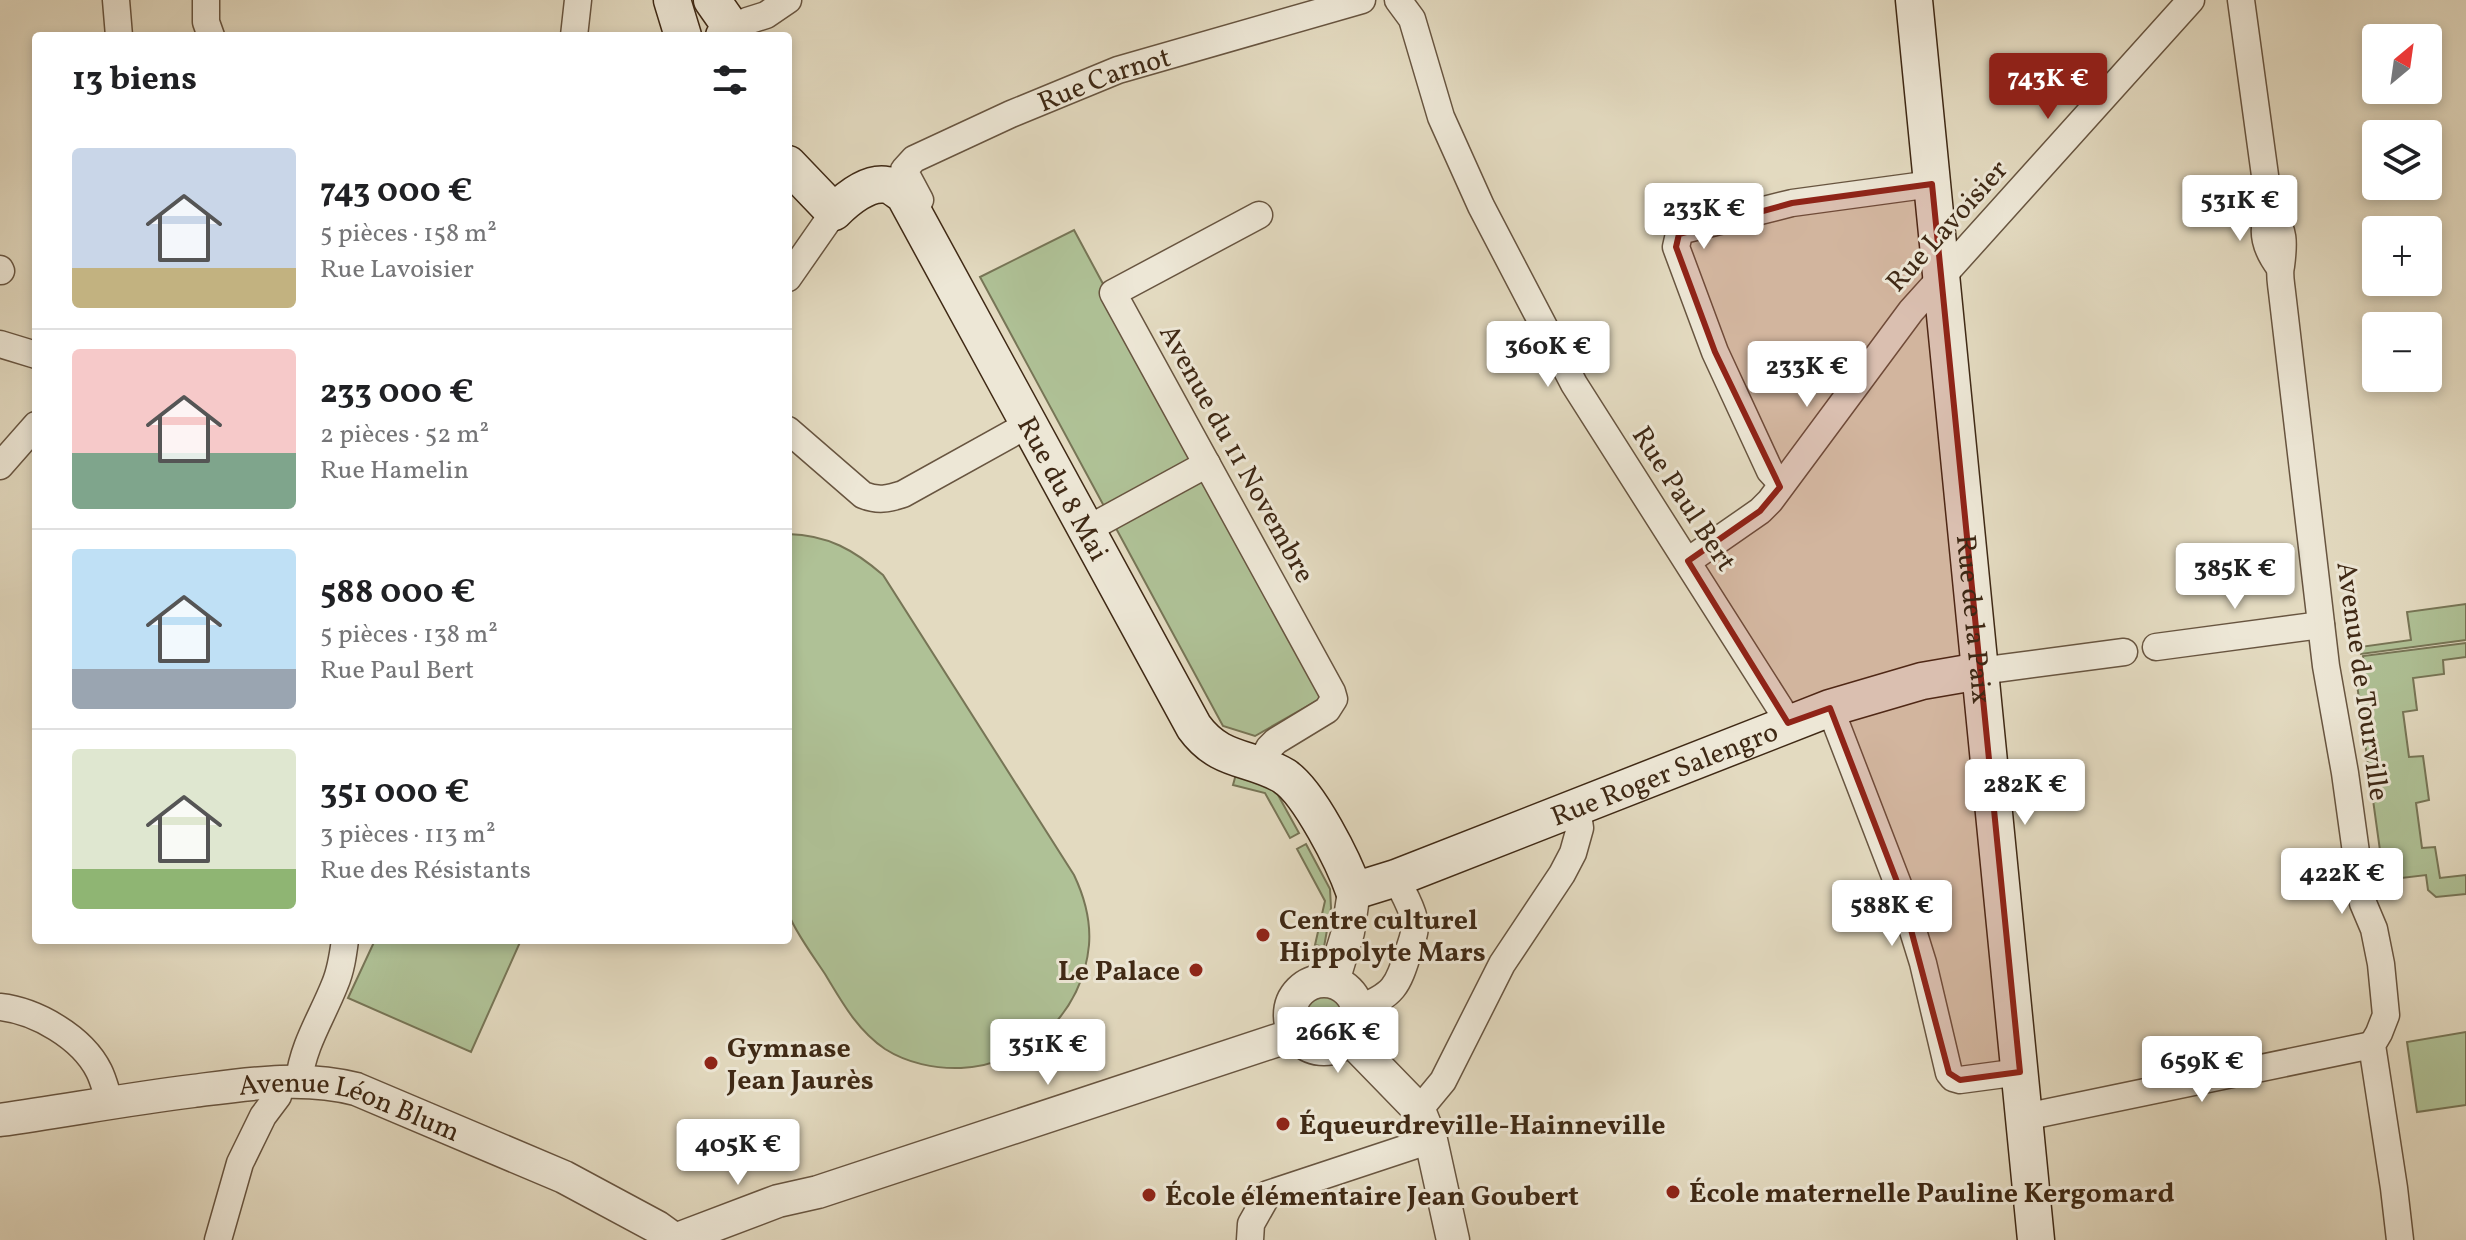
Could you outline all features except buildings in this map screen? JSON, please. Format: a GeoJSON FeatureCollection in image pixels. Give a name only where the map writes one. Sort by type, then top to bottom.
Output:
{"type":"FeatureCollection","features":[{"type":"Feature","properties":{"kind":"main road"},"geometry":{"type":"LineString","coordinates":[[672,0],[682,32]]}},
{"type":"Feature","properties":{"kind":"main road"},"geometry":{"type":"LineString","coordinates":[[712,0],[728,32]]}},
{"type":"Feature","properties":{"kind":"main road","name":"Rue de la Paix"},"geometry":{"type":"LineString","coordinates":[[1914,0],[2036,1240]]}},
{"type":"Feature","properties":{"kind":"main road"},"geometry":{"type":"LineString","coordinates":[[792,168],[834,212]]}},
{"type":"Feature","properties":{"kind":"main road","name":"Rue du 8 Mai"},"geometry":{"type":"LineString","coordinates":[[834,212],[843,202],[876,185],[889,185],[904,195],[1200,735],[1217,750],[1285,777],[1301,792],[1354,891]]}},
{"type":"Feature","properties":{"kind":"main road","name":"Rue Roger Salengro"},"geometry":{"type":"LineString","coordinates":[[1354,891],[1396,878],[1830,708],[1922,681],[1980,671]]}},
{"type":"Feature","properties":{"kind":"street"},"geometry":{"type":"LineString","coordinates":[[116,0],[119,32]]}},
{"type":"Feature","properties":{"kind":"street"},"geometry":{"type":"LineString","coordinates":[[206,0],[206,22],[210,32]]}},
{"type":"Feature","properties":{"kind":"street"},"geometry":{"type":"LineString","coordinates":[[574,32],[578,0]]}},
{"type":"Feature","properties":{"kind":"street"},"geometry":{"type":"LineString","coordinates":[[730,32],[747,21],[766,15],[788,0]]}},
{"type":"Feature","properties":{"kind":"street","name":"Rue Carnot"},"geometry":{"type":"LineString","coordinates":[[914,213],[920,200],[904,170],[914,159],[1011,114],[1118,70],[1362,0]]}},
{"type":"Feature","properties":{"kind":"street","name":"Rue Paul Bert"},"geometry":{"type":"LineString","coordinates":[[1398,0],[1412,19],[1441,117],[1488,220],[1574,384],[1788,723]]}},
{"type":"Feature","properties":{"kind":"street","name":"Rue Lavoisier"},"geometry":{"type":"LineString","coordinates":[[1688,561],[1760,511],[1911,311],[2191,0]]}},
{"type":"Feature","properties":{"kind":"street","name":"Avenue de Tourville"},"geometry":{"type":"LineString","coordinates":[[2241,0],[2270,212],[2266,220],[2265,240],[2280,268],[2321,625],[2363,903],[2376,937],[2381,964],[2386,1015],[2372,1045],[2400,1240]]}},
{"type":"Feature","properties":{"kind":"street"},"geometry":{"type":"LineString","coordinates":[[1782,484],[1770,471],[1715,352],[1676,247],[1679,234],[1684,230],[1792,203],[1932,184]]}},
{"type":"Feature","properties":{"kind":"street"},"geometry":{"type":"LineString","coordinates":[[792,272],[834,212]]}},
{"type":"Feature","properties":{"kind":"street","name":"Avenue du 11 Novembre"},"geometry":{"type":"LineString","coordinates":[[1259,215],[1113,293],[1332,692],[1334,699],[1327,710],[1276,741],[1259,766]]}},
{"type":"Feature","properties":{"kind":"street"},"geometry":{"type":"LineString","coordinates":[[0,344],[32,354]]}},
{"type":"Feature","properties":{"kind":"street"},"geometry":{"type":"LineString","coordinates":[[792,433],[863,495],[875,500],[903,494],[1029,424]]}},
{"type":"Feature","properties":{"kind":"street"},"geometry":{"type":"LineString","coordinates":[[0,466],[32,430]]}},
{"type":"Feature","properties":{"kind":"street"},"geometry":{"type":"LineString","coordinates":[[1086,530],[1207,464]]}},
{"type":"Feature","properties":{"kind":"street"},"geometry":{"type":"LineString","coordinates":[[2156,647],[2321,625]]}},
{"type":"Feature","properties":{"kind":"street"},"geometry":{"type":"LineString","coordinates":[[1980,671],[2124,652]]}},
{"type":"Feature","properties":{"kind":"street"},"geometry":{"type":"LineString","coordinates":[[1830,708],[1901,892],[1923,963],[1949,1073],[1960,1080],[2020,1072]]}},
{"type":"Feature","properties":{"kind":"street"},"geometry":{"type":"LineString","coordinates":[[1419,1110],[1443,1081],[1502,964],[1573,853],[1580,828],[1577,808]]}},
{"type":"Feature","properties":{"kind":"street"},"geometry":{"type":"LineString","coordinates":[[1396,878],[1414,917],[1415,930],[1399,980],[1393,989],[1354,1024],[1332,1048],[1322,1049],[1303,1042],[1291,1024],[1292,1000],[1309,984],[1321,980],[1333,981],[1349,992],[1354,1024],[1419,1110],[1431,1140],[1453,1240]]}},
{"type":"Feature","properties":{"kind":"street"},"geometry":{"type":"LineString","coordinates":[[1333,981],[1348,932],[1354,891]]}},
{"type":"Feature","properties":{"kind":"street"},"geometry":{"type":"LineString","coordinates":[[218,1240],[240,1163],[263,1116],[301,1062],[337,980],[344,944]]}},
{"type":"Feature","properties":{"kind":"street"},"geometry":{"type":"LineString","coordinates":[[0,1007],[13,1008],[40,1018],[78,1045],[98,1069],[110,1102]]}},
{"type":"Feature","properties":{"kind":"street"},"geometry":{"type":"LineString","coordinates":[[675,1240],[778,1201],[818,1192],[1296,1034]]}},
{"type":"Feature","properties":{"kind":"street"},"geometry":{"type":"LineString","coordinates":[[2025,1117],[2372,1045]]}},
{"type":"Feature","properties":{"kind":"street","name":"Avenue Léon Blum"},"geometry":{"type":"LineString","coordinates":[[0,1120],[231,1086],[290,1081],[338,1084],[424,1117],[605,1197],[675,1240]]}},
{"type":"Feature","properties":{"kind":"street"},"geometry":{"type":"LineString","coordinates":[[1250,1240],[1251,1224],[1268,1194],[1431,1140]]}},
{"type":"Feature","properties":{"kind":"street"},"geometry":{"type":"LineString","coordinates":[[741,1240],[818,1192]]}},
{"type":"Feature","properties":{"kind":"highlighted area"},"geometry":{"type":"Polygon","coordinates":[[[1932,184],[2020,1072],[1960,1080],[1949,1073],[1901,892],[1830,708],[1788,723],[1688,561],[1760,511],[1780,487],[1715,352],[1676,247],[1679,234],[1792,203],[1932,184]]]}},
{"type":"Feature","properties":{"kind":"green space"},"geometry":{"type":"Polygon","coordinates":[[[1074,230],[1325,696],[1255,736],[1223,726],[980,277],[1074,230]]]}},
{"type":"Feature","properties":{"kind":"green space"},"geometry":{"type":"Polygon","coordinates":[[[792,534],[816,537],[840,546],[883,575],[1074,875],[1089,926],[1085,969],[1064,1013],[1029,1045],[1008,1057],[985,1065],[961,1068],[912,1061],[894,1054],[875,1041],[851,1015],[792,921],[792,534]]]}},
{"type":"Feature","properties":{"kind":"green space"},"geometry":{"type":"Polygon","coordinates":[[[2466,604],[2466,640],[2361,654],[2360,647],[2411,640],[2407,612],[2466,604]]]}},
{"type":"Feature","properties":{"kind":"green space"},"geometry":{"type":"Polygon","coordinates":[[[2466,643],[2466,657],[2443,660],[2444,674],[2413,678],[2417,710],[2403,712],[2409,757],[2423,756],[2429,800],[2416,803],[2422,848],[2435,847],[2440,878],[2466,875],[2466,894],[2436,897],[2428,890],[2426,875],[2393,879],[2383,872],[2355,670],[2364,668],[2363,656],[2466,643]]]}},
{"type":"Feature","properties":{"kind":"green space"},"geometry":{"type":"Polygon","coordinates":[[[1236,774],[1265,784],[1278,795],[1299,833],[1290,838],[1265,793],[1233,785],[1236,774]]]}},
{"type":"Feature","properties":{"kind":"green space"},"geometry":{"type":"Polygon","coordinates":[[[1306,844],[1330,889],[1331,908],[1324,947],[1315,945],[1325,901],[1297,849],[1306,844]]]}},
{"type":"Feature","properties":{"kind":"green space"},"geometry":{"type":"Polygon","coordinates":[[[373,944],[519,944],[471,1052],[348,998],[373,944]]]}},
{"type":"Feature","properties":{"kind":"green space"},"geometry":{"type":"Polygon","coordinates":[[[1325,991],[1340,997],[1346,1012],[1340,1027],[1325,1033],[1310,1027],[1304,1012],[1310,997],[1325,991]]]}},
{"type":"Feature","properties":{"kind":"green space"},"geometry":{"type":"Polygon","coordinates":[[[2466,1032],[2466,1105],[2417,1112],[2407,1042],[2466,1032]]]}},
{"type":"Feature","properties":{"kind":"place","name":"Centre culturel Hippolyte Mars"},"geometry":{"type":"Point","coordinates":[1263,935]}},
{"type":"Feature","properties":{"kind":"place","name":"Le Palace"},"geometry":{"type":"Point","coordinates":[1196,970]}},
{"type":"Feature","properties":{"kind":"place","name":"Gymnase Jean Jaurès"},"geometry":{"type":"Point","coordinates":[711,1063]}},
{"type":"Feature","properties":{"kind":"place","name":"Équeurdreville-Hainneville"},"geometry":{"type":"Point","coordinates":[1283,1124]}},
{"type":"Feature","properties":{"kind":"place","name":"École maternelle Pauline Kergomard"},"geometry":{"type":"Point","coordinates":[1673,1192]}},
{"type":"Feature","properties":{"kind":"place","name":"École élémentaire Jean Goubert"},"geometry":{"type":"Point","coordinates":[1149,1195]}}]}
